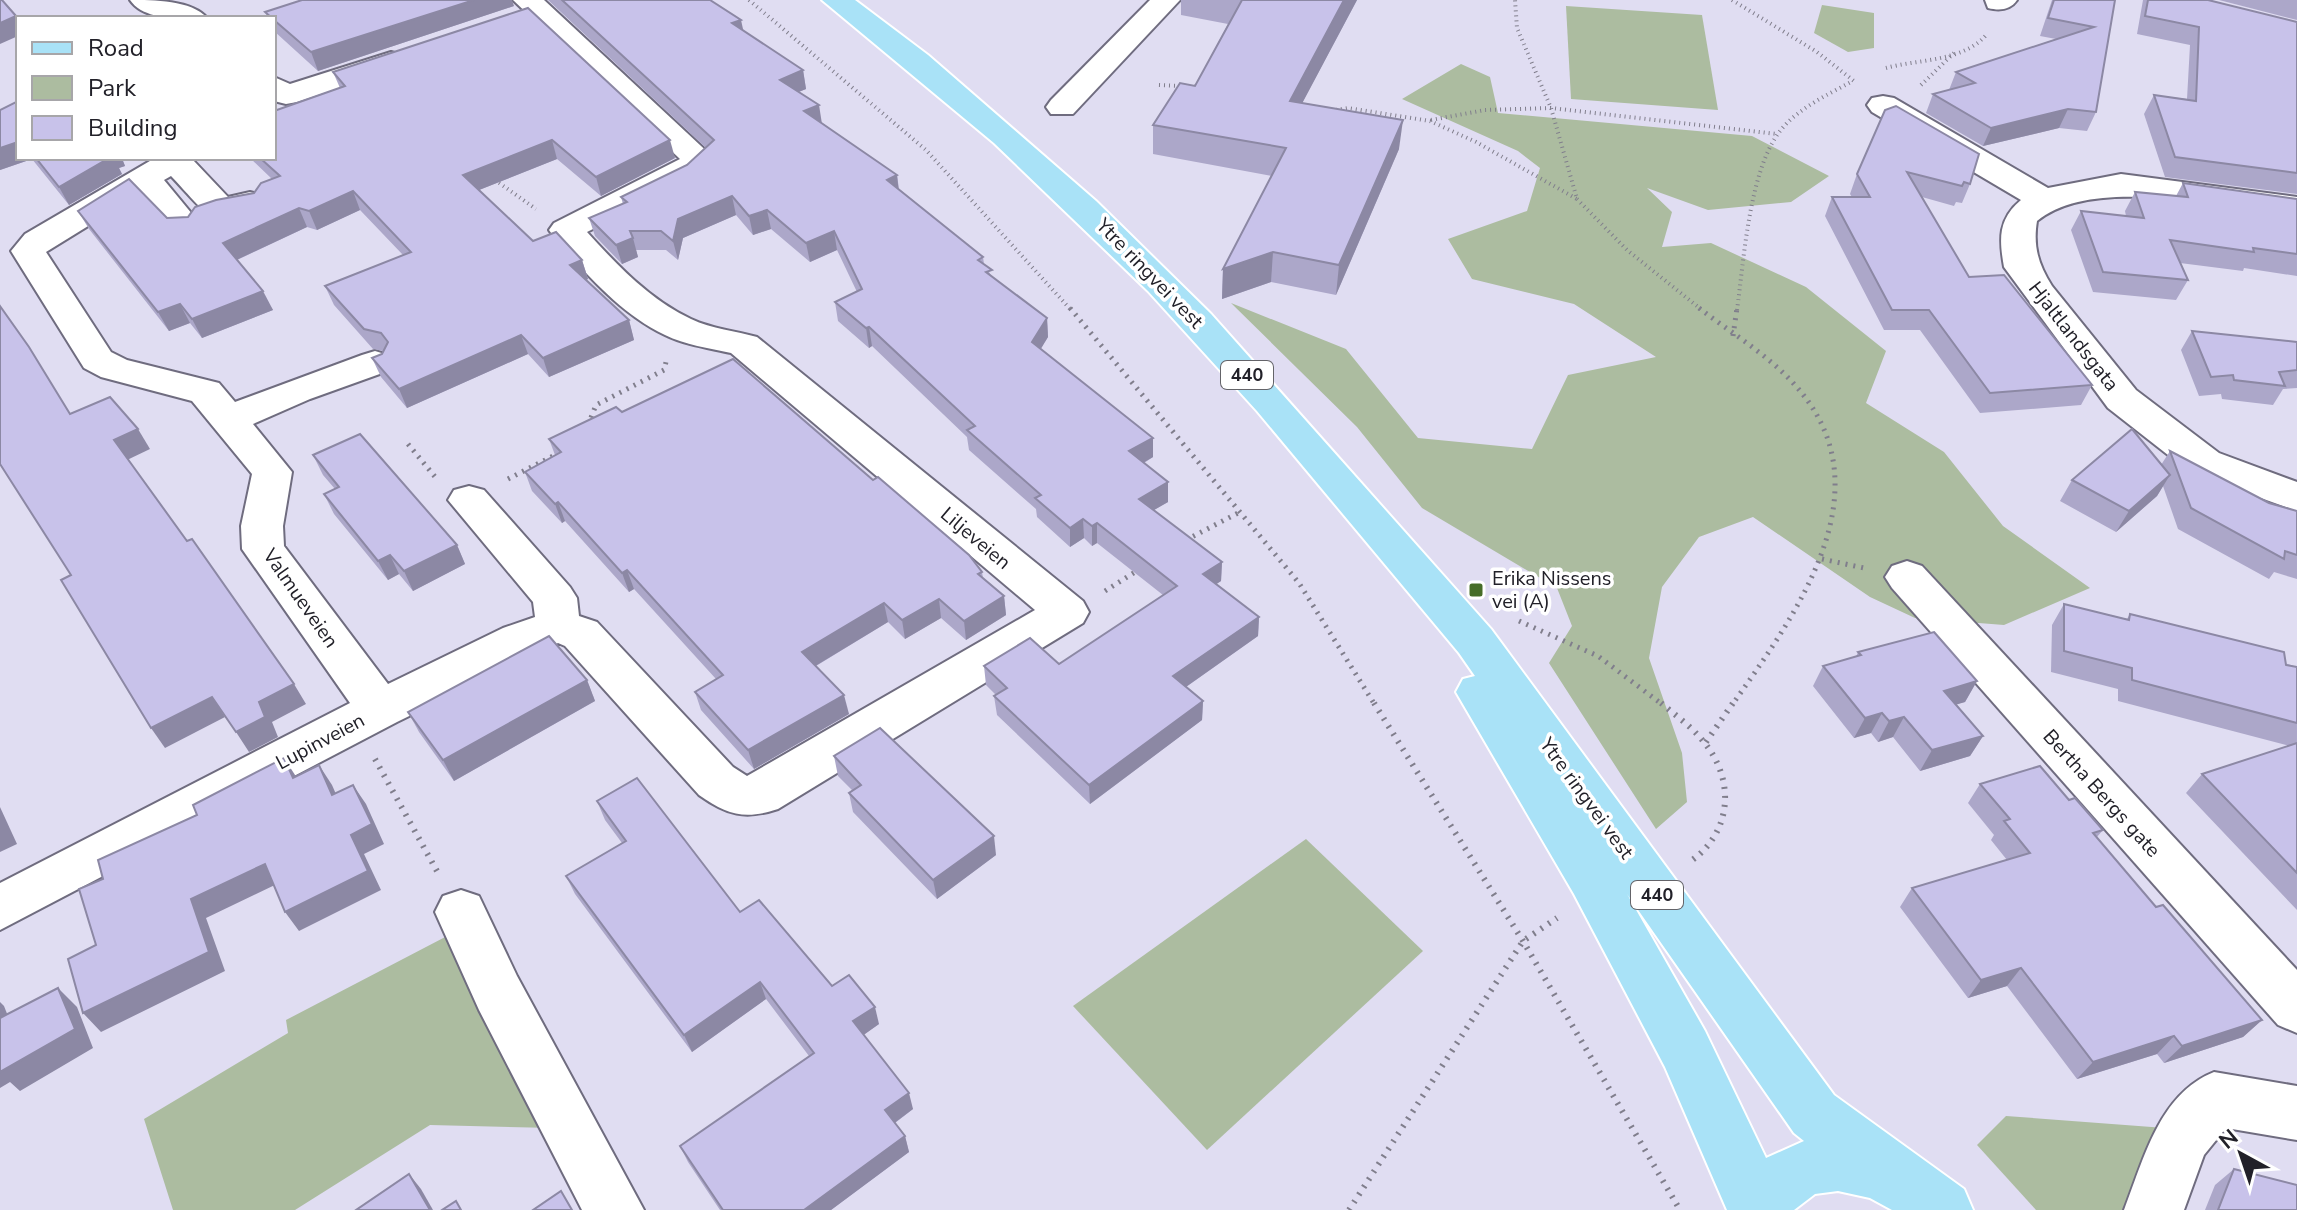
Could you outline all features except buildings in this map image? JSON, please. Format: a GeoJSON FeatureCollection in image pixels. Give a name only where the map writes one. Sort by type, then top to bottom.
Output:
{"type":"FeatureCollection","features":[{"type":"Feature","properties":{"kind":"main road","name":"Ytre ringvei vest"},"geometry":{"type":"LineString","coordinates":[[836,0],[1004,135],[1165,286],[1272,403],[1424,587],[1475,641],[1814,1114],[1926,1197]]}},
{"type":"Feature","properties":{"kind":"main road","name":"Ytre ringvei vest"},"geometry":{"type":"LineString","coordinates":[[1424,587],[1457,654],[1592,879],[1678,1036],[1757,1208]]}},
{"type":"Feature","properties":{"kind":"main road","name":"440"},"geometry":{"type":"LineString","coordinates":[[1757,1208],[1792,1172],[1814,1164],[1854,1164],[1926,1197]]}},
{"type":"Feature","properties":{"kind":"street"},"geometry":{"type":"LineString","coordinates":[[144,0],[196,14]]}},
{"type":"Feature","properties":{"kind":"street"},"geometry":{"type":"LineString","coordinates":[[1062,107],[1166,0]]}},
{"type":"Feature","properties":{"kind":"street"},"geometry":{"type":"LineString","coordinates":[[525,11],[699,159],[686,170],[591,213],[566,230]]}},
{"type":"Feature","properties":{"kind":"street"},"geometry":{"type":"LineString","coordinates":[[278,94],[421,50]]}},
{"type":"Feature","properties":{"kind":"street"},"geometry":{"type":"LineString","coordinates":[[1883,105],[2032,208],[2121,184],[2297,207]]}},
{"type":"Feature","properties":{"kind":"street"},"geometry":{"type":"LineString","coordinates":[[166,165],[221,209],[250,202]]}},
{"type":"Feature","properties":{"kind":"street"},"geometry":{"type":"LineString","coordinates":[[166,165],[185,226]]}},
{"type":"Feature","properties":{"kind":"street","name":"Valmueveien"},"geometry":{"type":"LineString","coordinates":[[14,242],[37,241],[166,165]]}},
{"type":"Feature","properties":{"kind":"street","name":"Hjaltlandsgata"},"geometry":{"type":"LineString","coordinates":[[2032,208],[2017,241],[2022,267],[2037,291],[2122,399],[2205,463],[2297,497]]}},
{"type":"Feature","properties":{"kind":"street","name":"Liljeveien"},"geometry":{"type":"LineString","coordinates":[[566,230],[625,289],[679,327],[744,345],[1067,612]]}},
{"type":"Feature","properties":{"kind":"street","name":"Valmueveien"},"geometry":{"type":"LineString","coordinates":[[14,242],[97,360],[114,369],[205,392],[272,472],[273,481],[259,527],[263,549],[368,715]]}},
{"type":"Feature","properties":{"kind":"street"},"geometry":{"type":"LineString","coordinates":[[230,419],[296,390],[375,363]]}},
{"type":"Feature","properties":{"kind":"street"},"geometry":{"type":"LineString","coordinates":[[469,500],[555,598],[558,626],[581,634],[716,781],[739,797],[761,795],[1067,612]]}},
{"type":"Feature","properties":{"kind":"street","name":"Bertha Bergs gate"},"geometry":{"type":"LineString","coordinates":[[1907,577],[2297,1008]]}},
{"type":"Feature","properties":{"kind":"street","name":"Lupinveien"},"geometry":{"type":"LineString","coordinates":[[0,908],[368,715],[519,640],[558,626]]}},
{"type":"Feature","properties":{"kind":"street"},"geometry":{"type":"LineString","coordinates":[[461,912],[498,993],[614,1210]]}},
{"type":"Feature","properties":{"kind":"street"},"geometry":{"type":"LineString","coordinates":[[2154,1210],[2181,1138],[2214,1099],[2297,1113]]}},
{"type":"Feature","properties":{"kind":"path"},"geometry":{"type":"LineString","coordinates":[[749,0],[926,150],[1107,349],[1172,425],[1238,513],[1299,583],[1523,941],[1680,1210]]}},
{"type":"Feature","properties":{"kind":"path"},"geometry":{"type":"LineString","coordinates":[[1515,0],[1517,28],[1551,108],[1577,199]]}},
{"type":"Feature","properties":{"kind":"path"},"geometry":{"type":"LineString","coordinates":[[1732,0],[1817,52],[1854,80]]}},
{"type":"Feature","properties":{"kind":"path"},"geometry":{"type":"LineString","coordinates":[[1879,71],[1981,44],[2001,1]]}},
{"type":"Feature","properties":{"kind":"path"},"geometry":{"type":"LineString","coordinates":[[1733,337],[1755,197],[1777,134],[1810,103],[1866,76]]}},
{"type":"Feature","properties":{"kind":"path"},"geometry":{"type":"LineString","coordinates":[[1159,85],[1207,89]]}},
{"type":"Feature","properties":{"kind":"path"},"geometry":{"type":"LineString","coordinates":[[1322,112],[1348,108],[1430,121],[1476,142],[1577,199],[1627,250],[1794,384],[1825,430],[1837,492],[1822,559],[1782,634],[1706,742]]}},
{"type":"Feature","properties":{"kind":"path"},"geometry":{"type":"LineString","coordinates":[[1430,121],[1485,110],[1551,108],[1777,134]]}},
{"type":"Feature","properties":{"kind":"path"},"geometry":{"type":"LineString","coordinates":[[492,177],[566,230]]}},
{"type":"Feature","properties":{"kind":"path"},"geometry":{"type":"LineString","coordinates":[[586,430],[596,405],[664,370],[679,327]]}},
{"type":"Feature","properties":{"kind":"path"},"geometry":{"type":"LineString","coordinates":[[408,444],[458,503],[554,456]]}},
{"type":"Feature","properties":{"kind":"path"},"geometry":{"type":"LineString","coordinates":[[1182,542],[1238,513]]}},
{"type":"Feature","properties":{"kind":"path"},"geometry":{"type":"LineString","coordinates":[[1067,612],[1144,567]]}},
{"type":"Feature","properties":{"kind":"path"},"geometry":{"type":"LineString","coordinates":[[1507,615],[1606,661],[1706,742],[1728,802],[1722,828],[1710,850],[1685,864]]}},
{"type":"Feature","properties":{"kind":"path"},"geometry":{"type":"LineString","coordinates":[[368,715],[461,912]]}},
{"type":"Feature","properties":{"kind":"path"},"geometry":{"type":"LineString","coordinates":[[1349,1210],[1523,941],[1570,909]]}},
{"type":"Feature","properties":{"kind":"green space"},"geometry":{"type":"Polygon","coordinates":[[[1822,5],[1874,13],[1874,48],[1848,52],[1814,33],[1822,5]]]}},
{"type":"Feature","properties":{"kind":"green space"},"geometry":{"type":"Polygon","coordinates":[[[1566,6],[1702,15],[1718,110],[1571,99],[1566,6]]]}},
{"type":"Feature","properties":{"kind":"green space"},"geometry":{"type":"Polygon","coordinates":[[[1461,64],[1490,77],[1498,113],[1752,136],[1829,176],[1791,202],[1708,210],[1647,188],[1672,212],[1662,247],[1711,243],[1806,287],[1886,351],[1866,403],[1944,452],[2003,526],[2090,588],[2004,625],[1915,618],[1870,597],[1753,517],[1699,537],[1662,587],[1649,658],[1682,753],[1687,802],[1656,829],[1549,663],[1572,626],[1557,588],[1422,508],[1357,427],[1231,303],[1346,349],[1418,438],[1532,449],[1568,375],[1656,357],[1574,304],[1472,279],[1448,239],[1527,211],[1540,168],[1518,151],[1402,99],[1461,64]]]}},
{"type":"Feature","properties":{"kind":"green space"},"geometry":{"type":"Polygon","coordinates":[[[1306,839],[1423,951],[1207,1150],[1073,1006],[1306,839]]]}},
{"type":"Feature","properties":{"kind":"green space"},"geometry":{"type":"Polygon","coordinates":[[[449,935],[553,1128],[430,1125],[295,1210],[173,1210],[144,1119],[288,1033],[286,1020],[449,935]]]}},
{"type":"Feature","properties":{"kind":"green space"},"geometry":{"type":"Polygon","coordinates":[[[2006,1116],[2165,1128],[2129,1210],[2036,1210],[1977,1145],[2006,1116]]]}},
{"type":"Feature","properties":{"kind":"place","name":"Erika Nissens vei (A)"},"geometry":{"type":"Point","coordinates":[1476,590]}}]}
